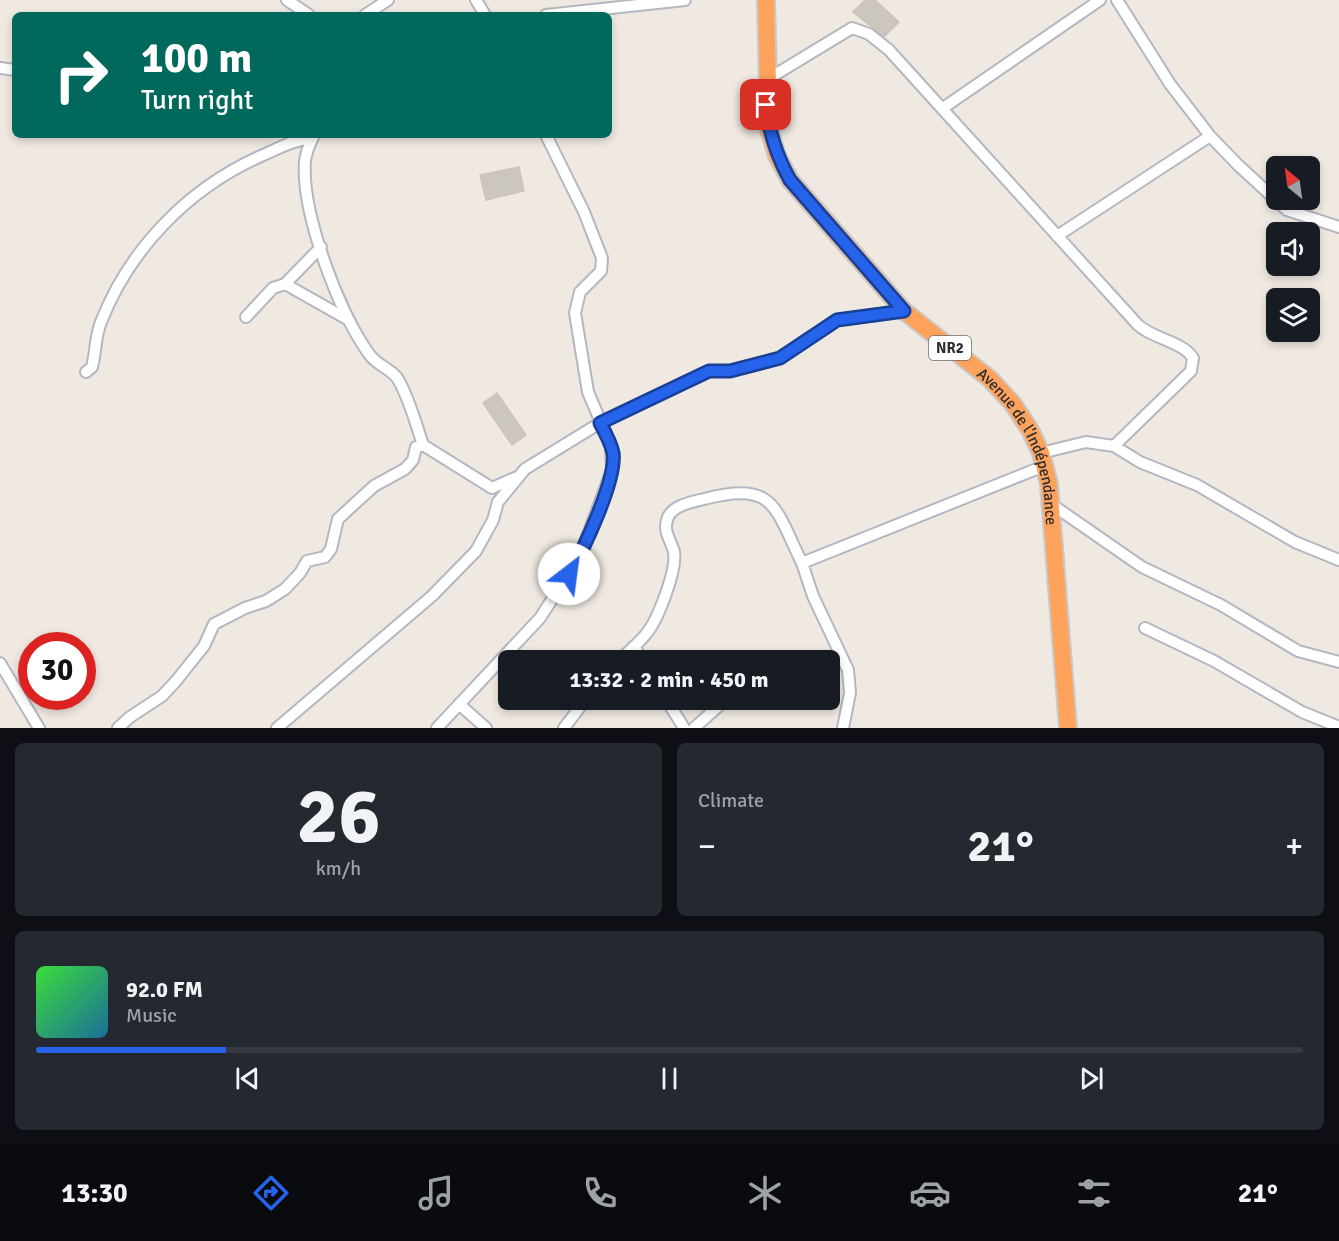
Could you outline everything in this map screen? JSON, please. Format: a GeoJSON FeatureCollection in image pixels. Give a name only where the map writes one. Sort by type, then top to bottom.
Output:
{"type":"FeatureCollection","features":[{"type":"Feature","properties":{"kind":"highway","name":"Avenue de l'Indépendance"},"geometry":{"type":"LineString","coordinates":[[766,0],[769,129],[777,156],[790,180],[904,311],[990,379],[1013,404],[1043,460],[1051,504],[1068,728]]}},
{"type":"Feature","properties":{"kind":"street"},"geometry":{"type":"LineString","coordinates":[[287,0],[305,12]]}},
{"type":"Feature","properties":{"kind":"street"},"geometry":{"type":"LineString","coordinates":[[369,12],[388,0]]}},
{"type":"Feature","properties":{"kind":"street"},"geometry":{"type":"LineString","coordinates":[[574,12],[685,0]]}},
{"type":"Feature","properties":{"kind":"street"},"geometry":{"type":"LineString","coordinates":[[943,108],[1101,0]]}},
{"type":"Feature","properties":{"kind":"street"},"geometry":{"type":"LineString","coordinates":[[1117,0],[1170,84],[1210,136],[1287,210],[1339,227]]}},
{"type":"Feature","properties":{"kind":"street"},"geometry":{"type":"LineString","coordinates":[[768,78],[852,28],[869,34],[889,50],[943,108],[1138,325],[1148,334],[1188,351],[1193,358],[1191,371],[1114,446]]}},
{"type":"Feature","properties":{"kind":"street"},"geometry":{"type":"LineString","coordinates":[[1057,236],[1210,136]]}},
{"type":"Feature","properties":{"kind":"street"},"geometry":{"type":"LineString","coordinates":[[86,372],[92,367],[99,325],[125,272],[185,203],[228,171],[293,140],[306,138]]}},
{"type":"Feature","properties":{"kind":"street"},"geometry":{"type":"LineString","coordinates":[[313,138],[305,160],[308,197],[321,247],[347,319],[370,357],[399,379],[413,411],[423,445],[492,488],[523,474]]}},
{"type":"Feature","properties":{"kind":"street"},"geometry":{"type":"LineString","coordinates":[[437,728],[540,618],[580,556],[612,470],[611,446],[588,392],[575,313],[580,292],[601,272],[602,258],[584,212],[547,138]]}},
{"type":"Feature","properties":{"kind":"street"},"geometry":{"type":"LineString","coordinates":[[246,317],[273,288],[285,284],[321,247]]}},
{"type":"Feature","properties":{"kind":"street"},"geometry":{"type":"LineString","coordinates":[[285,284],[347,319]]}},
{"type":"Feature","properties":{"kind":"street"},"geometry":{"type":"LineString","coordinates":[[277,728],[432,596],[476,551],[498,502],[525,469],[600,423],[709,371],[730,371],[780,358],[837,320],[904,311]]}},
{"type":"Feature","properties":{"kind":"street"},"geometry":{"type":"LineString","coordinates":[[802,563],[1086,442],[1114,446],[1140,462],[1197,485],[1295,542],[1339,560]]}},
{"type":"Feature","properties":{"kind":"street"},"geometry":{"type":"LineString","coordinates":[[118,728],[130,717],[162,696],[176,681],[204,646],[214,624],[245,608],[266,601],[285,589],[300,573],[307,561],[325,557],[332,549],[338,519],[374,486],[405,469],[412,460],[416,447],[423,445]]}},
{"type":"Feature","properties":{"kind":"street"},"geometry":{"type":"LineString","coordinates":[[489,486],[496,509]]}},
{"type":"Feature","properties":{"kind":"street"},"geometry":{"type":"LineString","coordinates":[[630,650],[651,626],[672,575],[674,551],[666,534],[666,527],[668,518],[674,510],[734,492],[754,493],[768,500],[777,511],[848,670],[850,693],[843,728]]}},
{"type":"Feature","properties":{"kind":"street"},"geometry":{"type":"LineString","coordinates":[[1051,504],[1142,567],[1221,605],[1298,651],[1339,662]]}},
{"type":"Feature","properties":{"kind":"street"},"geometry":{"type":"LineString","coordinates":[[1145,628],[1214,661],[1302,712],[1339,727]]}},
{"type":"Feature","properties":{"kind":"street"},"geometry":{"type":"LineString","coordinates":[[634,646],[636,650]]}},
{"type":"Feature","properties":{"kind":"street"},"geometry":{"type":"LineString","coordinates":[[0,663],[39,728]]}},
{"type":"Feature","properties":{"kind":"street"},"geometry":{"type":"LineString","coordinates":[[459,704],[486,728]]}},
{"type":"Feature","properties":{"kind":"street"},"geometry":{"type":"LineString","coordinates":[[564,728],[578,710]]}},
{"type":"Feature","properties":{"kind":"street"},"geometry":{"type":"LineString","coordinates":[[673,710],[684,728]]}},
{"type":"Feature","properties":{"kind":"street"},"geometry":{"type":"LineString","coordinates":[[694,728],[714,710]]}},
{"type":"Feature","properties":{"kind":"building"},"geometry":{"type":"Polygon","coordinates":[[[865,0],[875,0],[899,22],[884,37],[853,12],[865,0]]]}},
{"type":"Feature","properties":{"kind":"building"},"geometry":{"type":"Polygon","coordinates":[[[519,167],[524,191],[486,200],[480,175],[519,167]]]}},
{"type":"Feature","properties":{"kind":"building"},"geometry":{"type":"Polygon","coordinates":[[[497,393],[526,435],[512,445],[483,403],[497,393]]]}},
{"type":"Feature","properties":{"kind":"route"},"geometry":{"type":"LineString","coordinates":[[569,574],[580,556],[612,470],[614,455],[600,423],[709,371],[719,373],[730,371],[780,358],[826,324],[837,320],[868,318],[904,311],[790,180],[777,156],[769,129],[766,105]]}}]}
